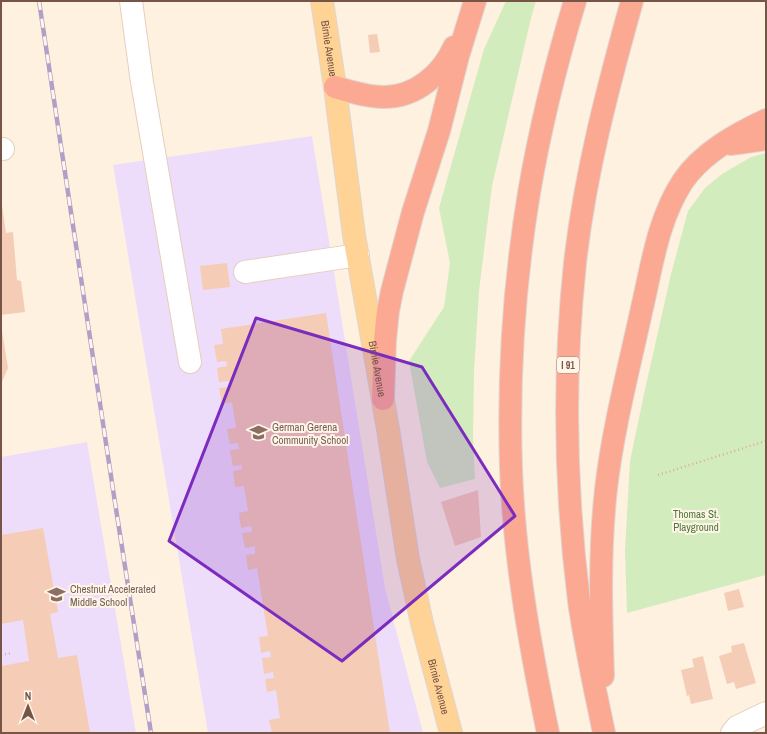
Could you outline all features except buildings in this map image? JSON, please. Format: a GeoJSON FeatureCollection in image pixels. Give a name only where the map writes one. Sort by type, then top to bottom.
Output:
{"type":"FeatureCollection","features":[{"type":"Feature","properties":{"kind":"highway"},"geometry":{"type":"LineString","coordinates":[[335,87],[361,94],[384,97],[402,94],[421,86],[440,69],[451,54],[472,1]]}},
{"type":"Feature","properties":{"kind":"highway"},"geometry":{"type":"LineString","coordinates":[[383,398],[385,340],[392,291],[413,212],[439,131],[458,56],[475,1]]}},
{"type":"Feature","properties":{"kind":"highway"},"geometry":{"type":"LineString","coordinates":[[548,733],[526,613],[517,546],[511,468],[513,332],[519,261],[529,192],[543,121],[574,1]]}},
{"type":"Feature","properties":{"kind":"highway","name":"I 91"},"geometry":{"type":"LineString","coordinates":[[604,733],[590,669],[580,602],[570,502],[566,398],[569,327],[575,261],[585,192],[599,125],[632,1]]}},
{"type":"Feature","properties":{"kind":"highway"},"geometry":{"type":"LineString","coordinates":[[604,733],[601,612],[602,544],[609,464],[659,234],[669,206],[684,180],[703,158],[714,149],[766,120]]}},
{"type":"Feature","properties":{"kind":"highway"},"geometry":{"type":"LineString","coordinates":[[723,144],[739,143],[766,138]]}},
{"type":"Feature","properties":{"kind":"main road","name":"Birnie Avenue"},"geometry":{"type":"LineString","coordinates":[[322,1],[335,87],[354,235],[383,398],[408,559],[446,728]]}},
{"type":"Feature","properties":{"kind":"street"},"geometry":{"type":"LineString","coordinates":[[131,1],[142,82],[190,362]]}},
{"type":"Feature","properties":{"kind":"street"},"geometry":{"type":"LineString","coordinates":[[245,272],[358,255]]}},
{"type":"Feature","properties":{"kind":"street"},"geometry":{"type":"LineString","coordinates":[[732,733],[736,726],[766,713]]}},
{"type":"Feature","properties":{"kind":"path"},"geometry":{"type":"LineString","coordinates":[[658,475],[766,441]]}},
{"type":"Feature","properties":{"kind":"path"},"geometry":{"type":"LineString","coordinates":[[1,655],[12,654]]}},
{"type":"Feature","properties":{"kind":"highlighted area"},"geometry":{"type":"Polygon","coordinates":[[[256,318],[422,367],[515,516],[342,661],[169,541],[256,318]]]}},
{"type":"Feature","properties":{"kind":"shaded area","name":"German Gerena Community School"},"geometry":{"type":"Polygon","coordinates":[[[312,136],[385,588],[423,733],[208,733],[113,165],[312,136]]]}},
{"type":"Feature","properties":{"kind":"shaded area","name":"Chestnut Accelerated Middle School"},"geometry":{"type":"Polygon","coordinates":[[[87,442],[136,733],[1,733],[1,457],[87,442]]]}},
{"type":"Feature","properties":{"kind":"green space"},"geometry":{"type":"Polygon","coordinates":[[[506,1],[536,1],[492,186],[479,291],[474,372],[473,439],[475,479],[440,488],[427,462],[409,361],[444,307],[450,263],[439,208],[484,49],[506,1]]]}},
{"type":"Feature","properties":{"kind":"green space","name":"Thomas St. Playground"},"geometry":{"type":"Polygon","coordinates":[[[766,153],[766,575],[627,613],[625,551],[630,461],[671,274],[688,211],[705,188],[722,174],[751,157],[766,153]]]}},
{"type":"Feature","properties":{"kind":"railway"},"geometry":{"type":"LineString","coordinates":[[39,1],[151,733]]}},
{"type":"Feature","properties":{"kind":"place","name":"German Gerena Community School"},"geometry":{"type":"Point","coordinates":[259,433]}},
{"type":"Feature","properties":{"kind":"place","name":"Chestnut Accelerated Middle School"},"geometry":{"type":"Point","coordinates":[57,595]}}]}
